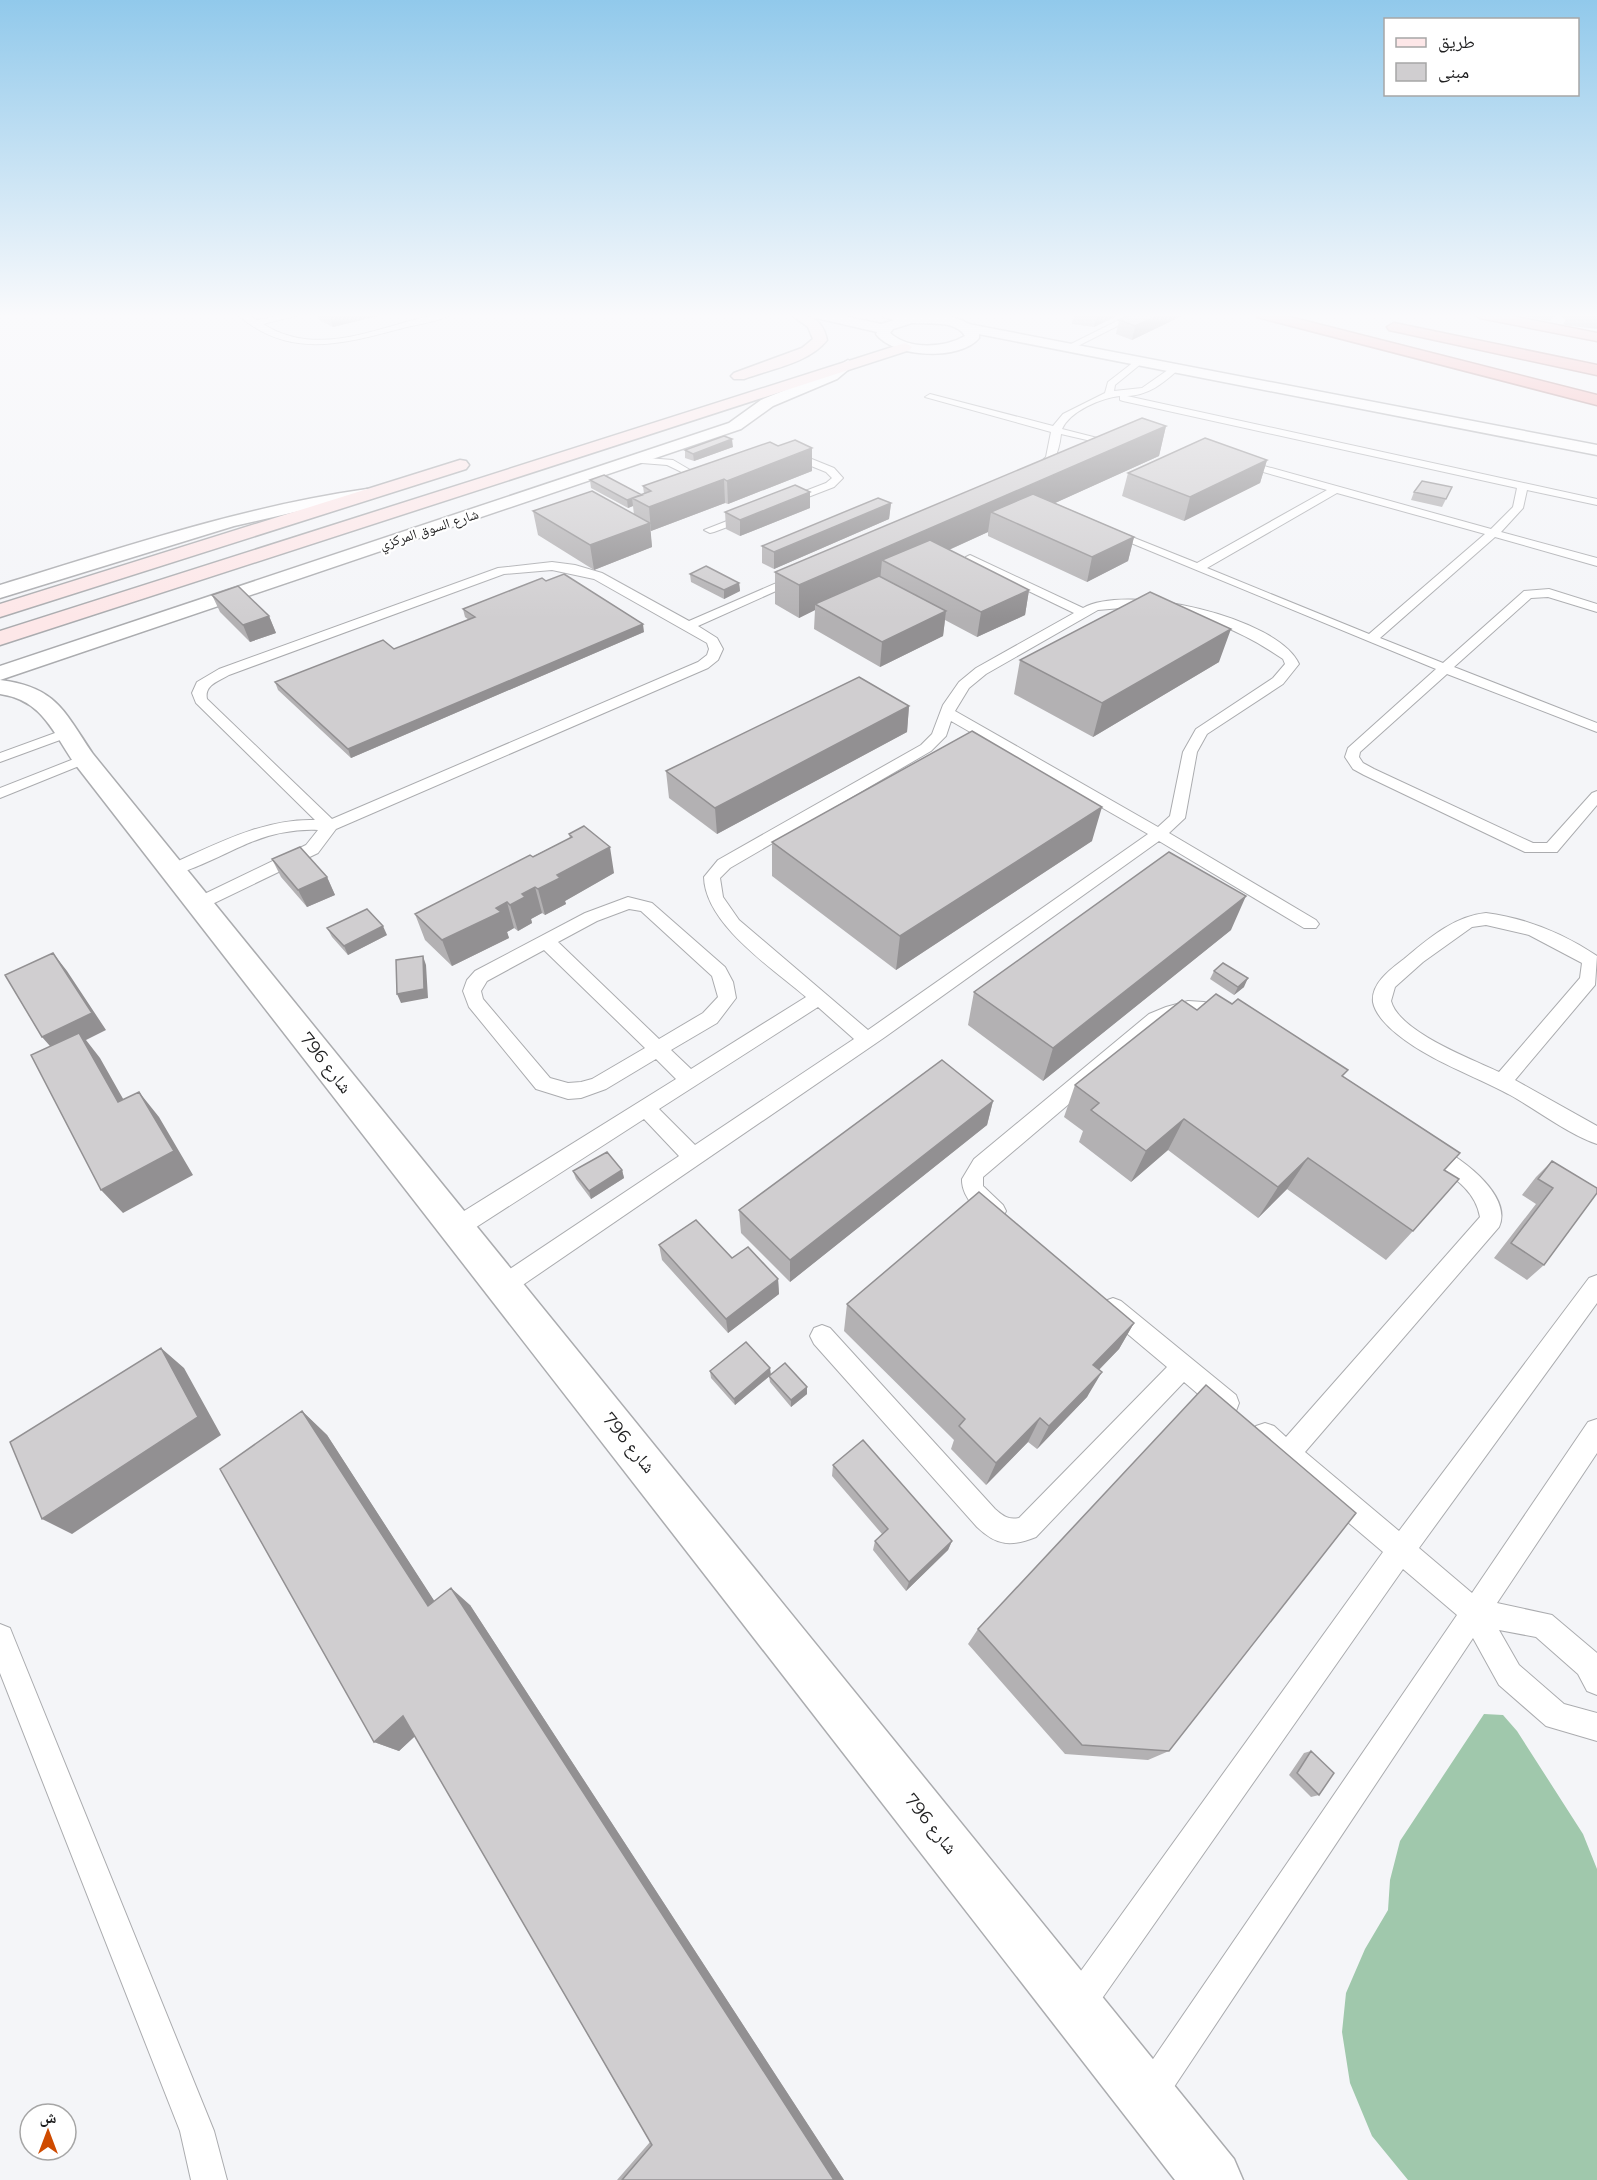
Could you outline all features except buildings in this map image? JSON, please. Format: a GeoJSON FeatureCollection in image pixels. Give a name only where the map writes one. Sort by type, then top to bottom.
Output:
{"type":"FeatureCollection","features":[{"type":"Feature","properties":{"kind":"main road","name":"شارع السوق المركزي"},"geometry":{"type":"LineString","coordinates":[[0,638],[662,416]]}},
{"type":"Feature","properties":{"kind":"main road"},"geometry":{"type":"LineString","coordinates":[[0,611],[481,459]]}},
{"type":"Feature","properties":{"kind":"street","name":"شارع السوق المركزي"},"geometry":{"type":"LineString","coordinates":[[0,673],[633,460],[669,455],[735,426],[749,416]]}},
{"type":"Feature","properties":{"kind":"street"},"geometry":{"type":"LineString","coordinates":[[1421,416],[1597,450]]}},
{"type":"Feature","properties":{"kind":"street"},"geometry":{"type":"LineString","coordinates":[[0,592],[243,518],[301,504],[367,494]]}},
{"type":"Feature","properties":{"kind":"street"},"geometry":{"type":"LineString","coordinates":[[63,651],[45,682],[66,732]]}},
{"type":"Feature","properties":{"kind":"street","name":"شارع 796"},"geometry":{"type":"LineString","coordinates":[[0,687],[30,692],[66,732],[456,1228],[1213,2180]]}},
{"type":"Feature","properties":{"kind":"lane"},"geometry":{"type":"LineString","coordinates":[[1002,416],[1113,445]]}},
{"type":"Feature","properties":{"kind":"lane"},"geometry":{"type":"LineString","coordinates":[[1027,476],[1044,467],[1051,459],[1055,449],[1056,430],[1067,416]]}},
{"type":"Feature","properties":{"kind":"lane"},"geometry":{"type":"LineString","coordinates":[[1203,416],[1597,502]]}},
{"type":"Feature","properties":{"kind":"lane"},"geometry":{"type":"LineString","coordinates":[[711,530],[830,485],[838,478],[830,470],[778,450]]}},
{"type":"Feature","properties":{"kind":"lane"},"geometry":{"type":"LineString","coordinates":[[669,455],[698,472],[672,481]]}},
{"type":"Feature","properties":{"kind":"lane"},"geometry":{"type":"LineString","coordinates":[[1231,460],[1597,562]]}},
{"type":"Feature","properties":{"kind":"lane"},"geometry":{"type":"LineString","coordinates":[[1371,639],[1494,532],[1518,508],[1523,486]]}},
{"type":"Feature","properties":{"kind":"lane"},"geometry":{"type":"LineString","coordinates":[[1198,568],[1336,489]]}},
{"type":"Feature","properties":{"kind":"lane"},"geometry":{"type":"LineString","coordinates":[[1094,525],[1445,669],[1597,728]]}},
{"type":"Feature","properties":{"kind":"lane"},"geometry":{"type":"LineString","coordinates":[[970,559],[1084,613]]}},
{"type":"Feature","properties":{"kind":"lane"},"geometry":{"type":"LineString","coordinates":[[200,903],[312,849],[330,826],[703,665],[713,657],[716,649],[712,641],[688,626],[598,576],[576,569],[552,566],[527,567],[502,571],[224,672],[202,685],[198,693],[201,700],[330,826]]}},
{"type":"Feature","properties":{"kind":"lane"},"geometry":{"type":"LineString","coordinates":[[688,626],[810,573]]}},
{"type":"Feature","properties":{"kind":"lane"},"geometry":{"type":"LineString","coordinates":[[1597,608],[1549,593],[1528,594],[1353,752],[1352,757],[1358,766],[1520,844],[1542,850],[1556,844],[1597,796]]}},
{"type":"Feature","properties":{"kind":"lane"},"geometry":{"type":"LineString","coordinates":[[503,1286],[867,1039],[1159,834],[1177,818],[1190,752],[1201,732],[1278,681],[1292,664],[1289,657],[1260,637],[1224,620],[1186,609],[1144,602],[1094,607],[981,671],[964,685],[950,705],[939,736],[926,748],[724,864],[712,877],[712,892],[716,902],[734,924],[867,1039]]}},
{"type":"Feature","properties":{"kind":"lane"},"geometry":{"type":"LineString","coordinates":[[948,713],[1310,924]]}},
{"type":"Feature","properties":{"kind":"lane"},"geometry":{"type":"LineString","coordinates":[[0,758],[66,732]]}},
{"type":"Feature","properties":{"kind":"lane"},"geometry":{"type":"LineString","coordinates":[[0,793],[66,732]]}},
{"type":"Feature","properties":{"kind":"lane"},"geometry":{"type":"LineString","coordinates":[[174,870],[266,829],[308,823],[330,826]]}},
{"type":"Feature","properties":{"kind":"lane"},"geometry":{"type":"LineString","coordinates":[[628,903],[638,904],[646,907],[719,972],[724,982],[727,998],[710,1018],[658,1049],[609,1079],[581,1090],[561,1089],[543,1084],[475,1002],[471,993],[474,982],[481,976],[606,910],[628,903]]}},
{"type":"Feature","properties":{"kind":"lane"},"geometry":{"type":"LineString","coordinates":[[1502,1082],[1589,980],[1591,961],[1571,946],[1504,921],[1472,920],[1429,948],[1388,983],[1382,994],[1384,1008],[1401,1027],[1429,1046],[1502,1082],[1597,1136]]}},
{"type":"Feature","properties":{"kind":"lane"},"geometry":{"type":"LineString","coordinates":[[546,941],[690,1080]]}},
{"type":"Feature","properties":{"kind":"lane"},"geometry":{"type":"LineString","coordinates":[[456,1228],[818,999]]}},
{"type":"Feature","properties":{"kind":"lane"},"geometry":{"type":"LineString","coordinates":[[1013,1226],[977,1196],[971,1179],[981,1165],[1156,1019],[1173,1010],[1189,1007],[1211,1009],[1244,1025]]}},
{"type":"Feature","properties":{"kind":"lane"},"geometry":{"type":"LineString","coordinates":[[645,1108],[694,1157]]}},
{"type":"Feature","properties":{"kind":"lane"},"geometry":{"type":"LineString","coordinates":[[1287,1454],[1491,1220],[1490,1206],[1482,1189],[1412,1139]]}},
{"type":"Feature","properties":{"kind":"lane"},"geometry":{"type":"LineString","coordinates":[[1076,2006],[1401,1550],[1597,1285]]}},
{"type":"Feature","properties":{"kind":"lane"},"geometry":{"type":"LineString","coordinates":[[1094,1292],[1474,1612],[1509,1675],[1556,1716],[1597,1726]]}},
{"type":"Feature","properties":{"kind":"lane"},"geometry":{"type":"LineString","coordinates":[[822,1336],[986,1518],[995,1527],[1006,1532],[1017,1532],[1027,1528],[1184,1366]]}},
{"type":"Feature","properties":{"kind":"lane"},"geometry":{"type":"LineString","coordinates":[[1147,2098],[1597,1431]]}},
{"type":"Feature","properties":{"kind":"lane"},"geometry":{"type":"LineString","coordinates":[[1474,1612],[1542,1625],[1588,1664],[1597,1681]]}},
{"type":"Feature","properties":{"kind":"lane"},"geometry":{"type":"LineString","coordinates":[[0,1638],[197,2131],[209,2180]]}},
{"type":"Feature","properties":{"kind":"green space"},"geometry":{"type":"Polygon","coordinates":[[[1484,1714],[1503,1715],[1517,1731],[1583,1834],[1597,1869],[1597,2180],[1408,2180],[1372,2136],[1350,2083],[1342,2032],[1346,1993],[1365,1949],[1388,1910],[1390,1880],[1400,1841],[1484,1714]]]}}]}
